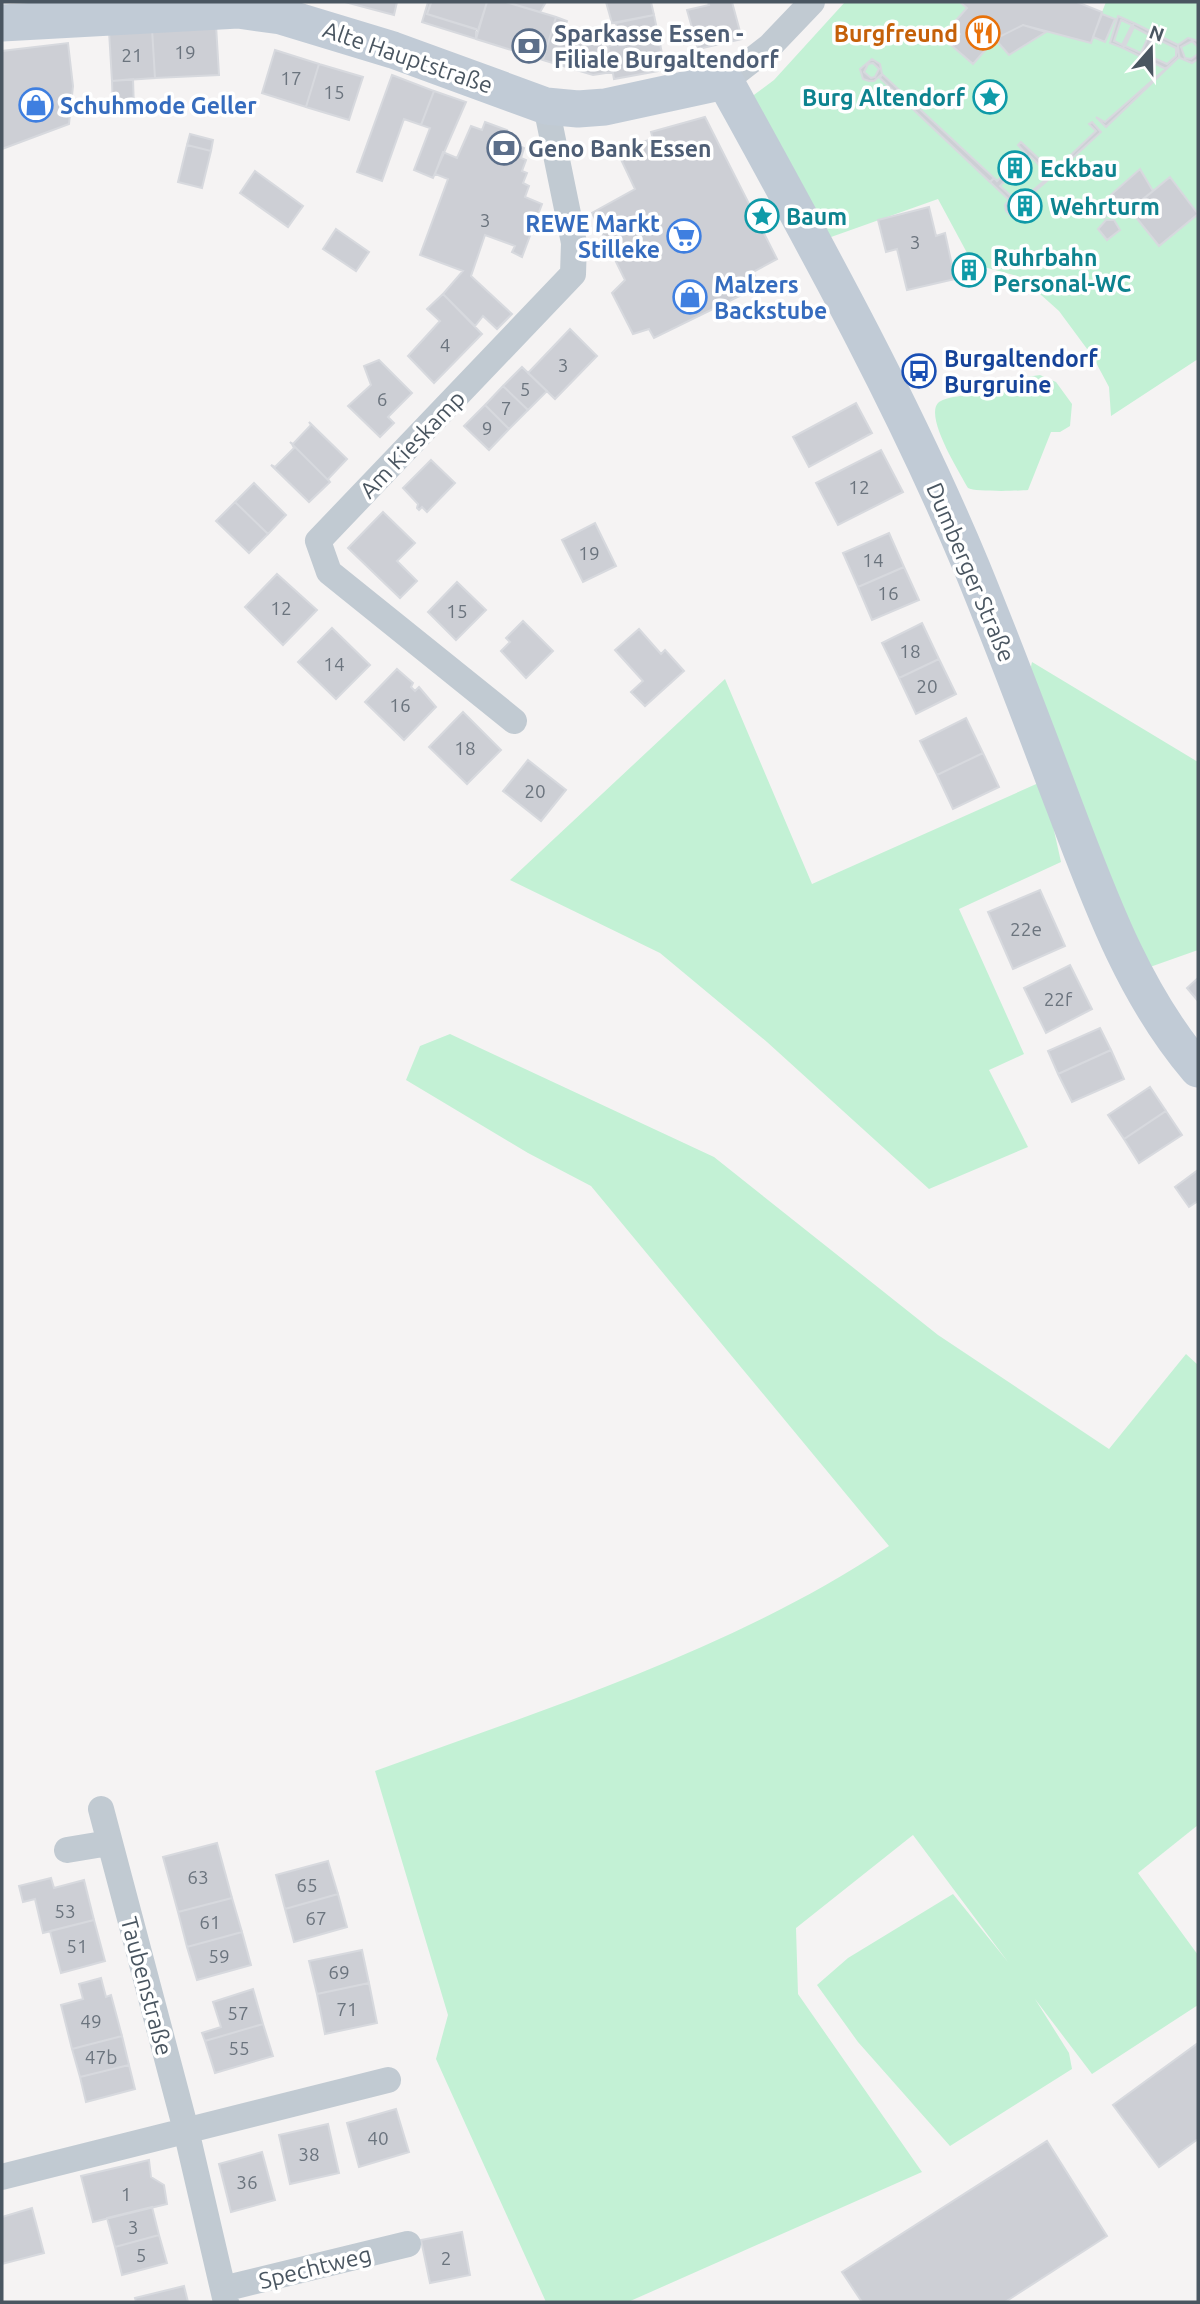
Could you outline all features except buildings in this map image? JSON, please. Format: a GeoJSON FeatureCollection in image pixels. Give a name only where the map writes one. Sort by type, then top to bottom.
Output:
{"type":"FeatureCollection","features":[{"type":"Feature","properties":{"kind":"main road","name":"Alte Hauptstraße"},"geometry":{"type":"LineString","coordinates":[[2,23],[85,11],[238,10],[281,16],[393,50],[546,106],[605,107],[725,81]]}},
{"type":"Feature","properties":{"kind":"main road","name":"Dumberger Straße"},"geometry":{"type":"LineString","coordinates":[[725,81],[869,347],[917,446],[970,565],[1088,869],[1141,987],[1176,1043],[1198,1069]]}},
{"type":"Feature","properties":{"kind":"street"},"geometry":{"type":"LineString","coordinates":[[725,81],[770,46],[812,2]]}},
{"type":"Feature","properties":{"kind":"street","name":"Am Kieskamp"},"geometry":{"type":"LineString","coordinates":[[514,721],[329,572],[318,541],[573,274],[573,243],[546,106]]}},
{"type":"Feature","properties":{"kind":"street","name":"Taubenstraße"},"geometry":{"type":"LineString","coordinates":[[102,1809],[186,2130]]}},
{"type":"Feature","properties":{"kind":"street"},"geometry":{"type":"LineString","coordinates":[[67,1850],[109,1843]]}},
{"type":"Feature","properties":{"kind":"street"},"geometry":{"type":"LineString","coordinates":[[2,2177],[388,2080]]}},
{"type":"Feature","properties":{"kind":"street","name":"Spechtweg"},"geometry":{"type":"LineString","coordinates":[[186,2130],[224,2296],[408,2245]]}},
{"type":"Feature","properties":{"kind":"green space"},"geometry":{"type":"Polygon","coordinates":[[[845,2],[1077,2],[1102,12],[1106,2],[1198,2],[1198,359],[1111,416],[1109,387],[1093,357],[1059,311],[1021,277],[973,264],[938,199],[817,242],[743,103],[774,80],[845,2]]]}},
{"type":"Feature","properties":{"kind":"green space"},"geometry":{"type":"Polygon","coordinates":[[[1040,375],[1056,382],[1072,404],[1070,426],[1060,432],[1051,432],[1028,490],[988,491],[968,488],[939,431],[935,409],[939,402],[977,393],[976,384],[1040,375]]]}},
{"type":"Feature","properties":{"kind":"green space"},"geometry":{"type":"Polygon","coordinates":[[[1032,662],[1198,762],[1198,950],[1150,967],[1098,853],[1030,671],[1032,662]]]}},
{"type":"Feature","properties":{"kind":"green space"},"geometry":{"type":"Polygon","coordinates":[[[725,679],[812,884],[1043,781],[1061,862],[959,909],[1024,1054],[989,1070],[1028,1147],[929,1189],[767,1042],[660,953],[510,880],[725,679]]]}},
{"type":"Feature","properties":{"kind":"green space"},"geometry":{"type":"Polygon","coordinates":[[[450,1034],[714,1157],[938,1335],[1109,1449],[1186,1354],[1198,1365],[1198,1825],[1138,1873],[1198,1955],[1198,2005],[1092,2074],[1035,1999],[1069,2053],[1072,2069],[950,2146],[858,2042],[817,1985],[848,1958],[953,1894],[1008,1962],[913,1835],[796,1928],[798,1994],[922,2172],[628,2302],[546,2302],[436,2059],[448,2015],[375,1771],[574,1699],[704,1646],[768,1616],[889,1546],[591,1186],[528,1153],[406,1080],[420,1046],[450,1034]]]}},
{"type":"Feature","properties":{"kind":"place","name":"Burgfreund"},"geometry":{"type":"Point","coordinates":[983,33]}},
{"type":"Feature","properties":{"kind":"place","name":"Sparkasse Essen - Filiale Burgaltendorf"},"geometry":{"type":"Point","coordinates":[529,46]}},
{"type":"Feature","properties":{"kind":"place","name":"Burg Altendorf"},"geometry":{"type":"Point","coordinates":[990,97]}},
{"type":"Feature","properties":{"kind":"place","name":"Schuhmode Geller"},"geometry":{"type":"Point","coordinates":[36,105]}},
{"type":"Feature","properties":{"kind":"place","name":"Geno Bank Essen"},"geometry":{"type":"Point","coordinates":[504,148]}},
{"type":"Feature","properties":{"kind":"place","name":"Eckbau"},"geometry":{"type":"Point","coordinates":[1015,168]}},
{"type":"Feature","properties":{"kind":"place","name":"Wehrturm"},"geometry":{"type":"Point","coordinates":[1025,206]}},
{"type":"Feature","properties":{"kind":"place","name":"Baum"},"geometry":{"type":"Point","coordinates":[762,216]}},
{"type":"Feature","properties":{"kind":"place","name":"REWE Markt Stilleke"},"geometry":{"type":"Point","coordinates":[684,236]}},
{"type":"Feature","properties":{"kind":"place","name":"Ruhrbahn Personal-WC"},"geometry":{"type":"Point","coordinates":[969,270]}},
{"type":"Feature","properties":{"kind":"place","name":"Malzers Backstube"},"geometry":{"type":"Point","coordinates":[690,297]}},
{"type":"Feature","properties":{"kind":"place","name":"Burgaltendorf Burgruine"},"geometry":{"type":"Point","coordinates":[919,371]}}]}
